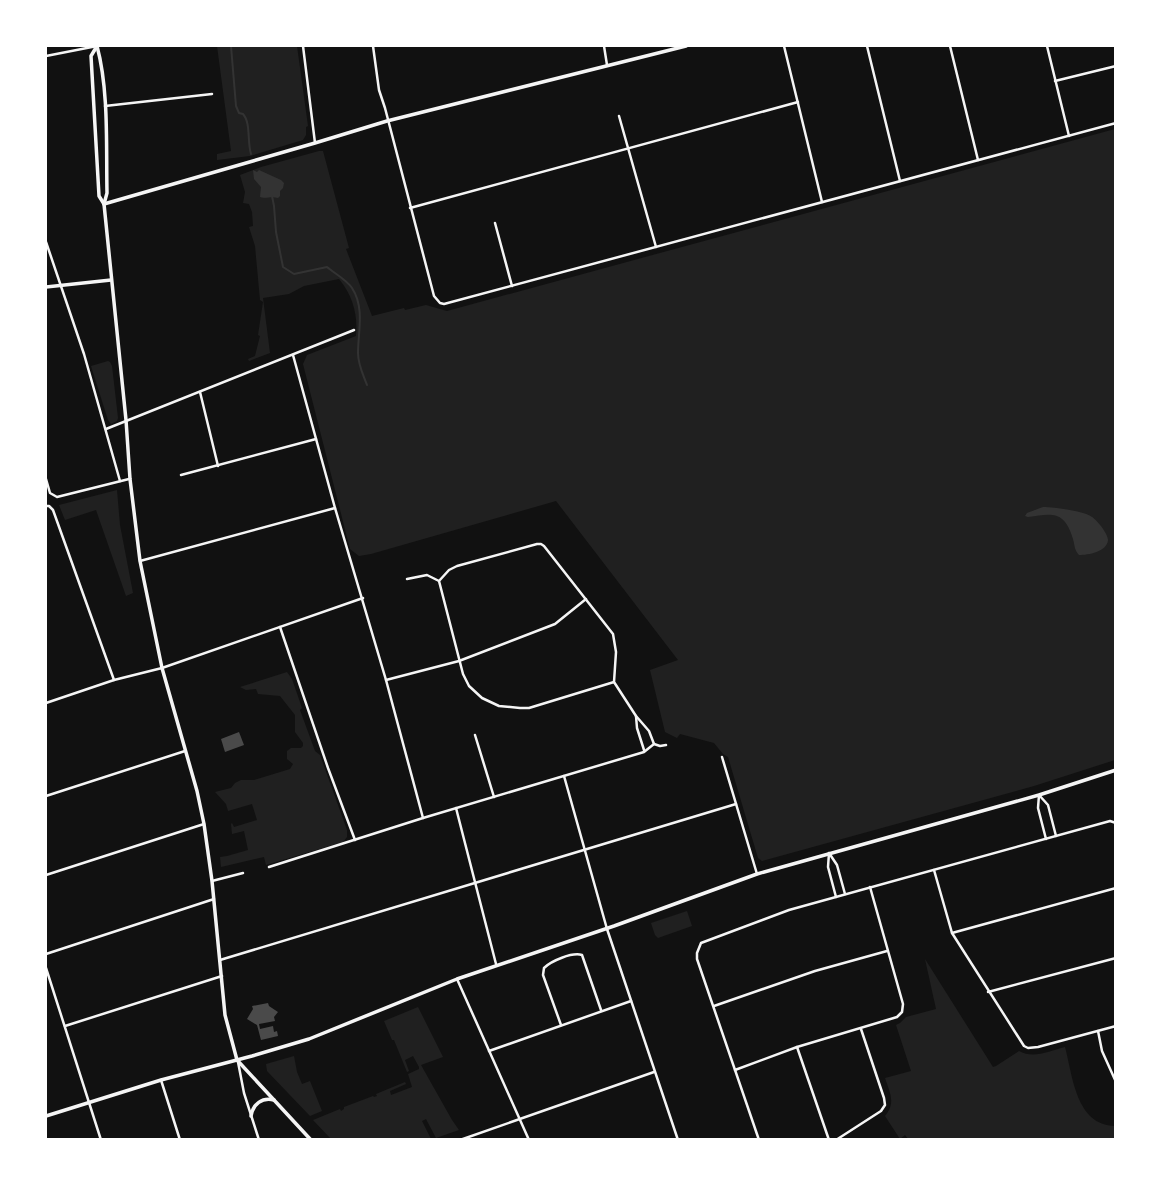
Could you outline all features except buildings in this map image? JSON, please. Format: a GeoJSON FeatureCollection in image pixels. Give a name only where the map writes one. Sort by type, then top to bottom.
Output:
{"type":"FeatureCollection","features":[{"type":"Feature","properties":{"kind":"street"},"geometry":{"type":"LineString","coordinates":[[97,46],[91,56],[93,108],[99,197],[104,204]]}},
{"type":"Feature","properties":{"kind":"street"},"geometry":{"type":"LineString","coordinates":[[46,56],[97,46]]}},
{"type":"Feature","properties":{"kind":"street"},"geometry":{"type":"LineString","coordinates":[[97,46],[101,60],[105,106],[107,192],[104,204],[140,561],[162,668],[204,824],[225,1015],[244,1093],[259,1139]]}},
{"type":"Feature","properties":{"kind":"street"},"geometry":{"type":"LineString","coordinates":[[303,46],[315,144]]}},
{"type":"Feature","properties":{"kind":"street"},"geometry":{"type":"LineString","coordinates":[[379,46],[373,46],[379,90],[434,296],[440,303],[450,303],[1115,123]]}},
{"type":"Feature","properties":{"kind":"street"},"geometry":{"type":"LineString","coordinates":[[604,46],[607,65]]}},
{"type":"Feature","properties":{"kind":"street"},"geometry":{"type":"LineString","coordinates":[[104,204],[387,121],[686,46]]}},
{"type":"Feature","properties":{"kind":"street"},"geometry":{"type":"LineString","coordinates":[[784,46],[822,202]]}},
{"type":"Feature","properties":{"kind":"street"},"geometry":{"type":"LineString","coordinates":[[867,46],[900,181]]}},
{"type":"Feature","properties":{"kind":"street"},"geometry":{"type":"LineString","coordinates":[[950,46],[978,160]]}},
{"type":"Feature","properties":{"kind":"street"},"geometry":{"type":"LineString","coordinates":[[1047,46],[1069,136]]}},
{"type":"Feature","properties":{"kind":"street"},"geometry":{"type":"LineString","coordinates":[[1055,81],[1115,66]]}},
{"type":"Feature","properties":{"kind":"street"},"geometry":{"type":"LineString","coordinates":[[93,108],[212,94]]}},
{"type":"Feature","properties":{"kind":"street"},"geometry":{"type":"LineString","coordinates":[[410,208],[797,102]]}},
{"type":"Feature","properties":{"kind":"street"},"geometry":{"type":"LineString","coordinates":[[619,116],[656,247]]}},
{"type":"Feature","properties":{"kind":"street"},"geometry":{"type":"LineString","coordinates":[[495,223],[512,286]]}},
{"type":"Feature","properties":{"kind":"street"},"geometry":{"type":"LineString","coordinates":[[46,242],[84,354],[120,481]]}},
{"type":"Feature","properties":{"kind":"street"},"geometry":{"type":"LineString","coordinates":[[46,287],[111,279]]}},
{"type":"Feature","properties":{"kind":"street"},"geometry":{"type":"LineString","coordinates":[[106,429],[354,330]]}},
{"type":"Feature","properties":{"kind":"street"},"geometry":{"type":"LineString","coordinates":[[293,355],[335,508],[387,680],[423,818]]}},
{"type":"Feature","properties":{"kind":"street"},"geometry":{"type":"LineString","coordinates":[[200,392],[218,466]]}},
{"type":"Feature","properties":{"kind":"street"},"geometry":{"type":"LineString","coordinates":[[181,475],[316,439]]}},
{"type":"Feature","properties":{"kind":"street"},"geometry":{"type":"LineString","coordinates":[[46,479],[50,493],[60,497],[130,479]]}},
{"type":"Feature","properties":{"kind":"street"},"geometry":{"type":"LineString","coordinates":[[47,506],[53,510],[114,680]]}},
{"type":"Feature","properties":{"kind":"street"},"geometry":{"type":"LineString","coordinates":[[140,561],[335,508]]}},
{"type":"Feature","properties":{"kind":"street"},"geometry":{"type":"LineString","coordinates":[[614,682],[529,708],[511,708],[489,702],[469,686],[459,661],[439,581],[443,574],[457,566],[541,544],[613,634],[616,652],[614,682],[649,731],[654,744]]}},
{"type":"Feature","properties":{"kind":"street"},"geometry":{"type":"LineString","coordinates":[[407,579],[427,575],[439,581]]}},
{"type":"Feature","properties":{"kind":"street"},"geometry":{"type":"LineString","coordinates":[[46,702],[162,668],[363,598]]}},
{"type":"Feature","properties":{"kind":"street"},"geometry":{"type":"LineString","coordinates":[[387,680],[459,661],[555,624],[586,598]]}},
{"type":"Feature","properties":{"kind":"street"},"geometry":{"type":"LineString","coordinates":[[280,627],[355,841]]}},
{"type":"Feature","properties":{"kind":"street"},"geometry":{"type":"LineString","coordinates":[[636,716],[644,751]]}},
{"type":"Feature","properties":{"kind":"street"},"geometry":{"type":"LineString","coordinates":[[475,735],[494,797]]}},
{"type":"Feature","properties":{"kind":"street"},"geometry":{"type":"LineString","coordinates":[[269,867],[644,751],[654,744]]}},
{"type":"Feature","properties":{"kind":"street"},"geometry":{"type":"LineString","coordinates":[[654,744],[666,745]]}},
{"type":"Feature","properties":{"kind":"street"},"geometry":{"type":"LineString","coordinates":[[46,796],[185,751]]}},
{"type":"Feature","properties":{"kind":"street"},"geometry":{"type":"LineString","coordinates":[[722,757],[757,874]]}},
{"type":"Feature","properties":{"kind":"street"},"geometry":{"type":"LineString","coordinates":[[46,1116],[161,1080],[309,1039],[457,979],[607,929],[757,874],[1115,771]]}},
{"type":"Feature","properties":{"kind":"street"},"geometry":{"type":"LineString","coordinates":[[564,776],[607,929],[678,1139]]}},
{"type":"Feature","properties":{"kind":"street"},"geometry":{"type":"LineString","coordinates":[[1039,795],[1048,805],[1056,836]]}},
{"type":"Feature","properties":{"kind":"street"},"geometry":{"type":"LineString","coordinates":[[1039,795],[1038,808],[1046,839]]}},
{"type":"Feature","properties":{"kind":"street"},"geometry":{"type":"LineString","coordinates":[[220,960],[736,804]]}},
{"type":"Feature","properties":{"kind":"street"},"geometry":{"type":"LineString","coordinates":[[456,808],[496,965]]}},
{"type":"Feature","properties":{"kind":"street"},"geometry":{"type":"LineString","coordinates":[[759,1139],[698,959],[698,947],[701,943],[789,910],[1110,821],[1115,822]]}},
{"type":"Feature","properties":{"kind":"street"},"geometry":{"type":"LineString","coordinates":[[46,875],[204,824]]}},
{"type":"Feature","properties":{"kind":"street"},"geometry":{"type":"LineString","coordinates":[[829,853],[837,865],[845,894]]}},
{"type":"Feature","properties":{"kind":"street"},"geometry":{"type":"LineString","coordinates":[[829,853],[828,867],[836,897]]}},
{"type":"Feature","properties":{"kind":"street"},"geometry":{"type":"LineString","coordinates":[[934,870],[952,933],[1021,1043],[1028,1048],[1038,1047],[1115,1026]]}},
{"type":"Feature","properties":{"kind":"street"},"geometry":{"type":"LineString","coordinates":[[212,881],[243,873]]}},
{"type":"Feature","properties":{"kind":"street"},"geometry":{"type":"LineString","coordinates":[[735,1070],[797,1047],[897,1017],[902,1012],[903,1004],[870,887]]}},
{"type":"Feature","properties":{"kind":"street"},"geometry":{"type":"LineString","coordinates":[[952,933],[1115,888]]}},
{"type":"Feature","properties":{"kind":"street"},"geometry":{"type":"LineString","coordinates":[[46,954],[214,900]]}},
{"type":"Feature","properties":{"kind":"street"},"geometry":{"type":"LineString","coordinates":[[714,1006],[815,971],[888,951]]}},
{"type":"Feature","properties":{"kind":"street"},"geometry":{"type":"LineString","coordinates":[[561,1025],[543,975],[547,964],[580,954],[601,1010]]}},
{"type":"Feature","properties":{"kind":"street"},"geometry":{"type":"LineString","coordinates":[[989,992],[1115,958]]}},
{"type":"Feature","properties":{"kind":"street"},"geometry":{"type":"LineString","coordinates":[[46,968],[101,1139]]}},
{"type":"Feature","properties":{"kind":"street"},"geometry":{"type":"LineString","coordinates":[[64,1027],[222,976]]}},
{"type":"Feature","properties":{"kind":"street"},"geometry":{"type":"LineString","coordinates":[[457,979],[529,1139]]}},
{"type":"Feature","properties":{"kind":"street"},"geometry":{"type":"LineString","coordinates":[[488,1051],[631,1001]]}},
{"type":"Feature","properties":{"kind":"street"},"geometry":{"type":"LineString","coordinates":[[836,1139],[881,1111],[885,1105],[861,1028]]}},
{"type":"Feature","properties":{"kind":"street"},"geometry":{"type":"LineString","coordinates":[[1098,1031],[1102,1052],[1115,1082]]}},
{"type":"Feature","properties":{"kind":"street"},"geometry":{"type":"LineString","coordinates":[[797,1047],[829,1139]]}},
{"type":"Feature","properties":{"kind":"street"},"geometry":{"type":"LineString","coordinates":[[237,1060],[311,1139]]}},
{"type":"Feature","properties":{"kind":"street"},"geometry":{"type":"LineString","coordinates":[[460,1139],[654,1072]]}},
{"type":"Feature","properties":{"kind":"street"},"geometry":{"type":"LineString","coordinates":[[161,1080],[180,1139]]}},
{"type":"Feature","properties":{"kind":"street"},"geometry":{"type":"LineString","coordinates":[[251,1116],[259,1102],[268,1099],[276,1101]]}},
{"type":"Feature","properties":{"kind":"shaded area"},"geometry":{"type":"Polygon","coordinates":[[[217,46],[297,46],[308,126],[303,140],[250,156],[217,160],[217,154],[231,151],[217,46]]]}},
{"type":"Feature","properties":{"kind":"shaded area"},"geometry":{"type":"Polygon","coordinates":[[[1115,129],[1115,760],[1034,786],[762,861],[758,858],[728,757],[714,743],[680,734],[677,738],[665,732],[650,670],[678,660],[556,501],[371,554],[359,556],[350,549],[303,364],[307,355],[356,336],[354,306],[339,279],[304,286],[289,294],[263,298],[270,353],[249,361],[248,359],[255,356],[263,302],[260,300],[255,246],[249,227],[253,226],[252,212],[249,204],[243,203],[245,192],[240,175],[319,151],[323,151],[349,248],[346,249],[372,316],[426,305],[447,311],[1115,129]]]}},
{"type":"Feature","properties":{"kind":"shaded area"},"geometry":{"type":"Polygon","coordinates":[[[253,170],[259,170],[284,183],[278,198],[260,197],[261,187],[254,179],[253,170]]]}},
{"type":"Feature","properties":{"kind":"shaded area"},"geometry":{"type":"Polygon","coordinates":[[[108,361],[112,366],[118,418],[111,424],[91,366],[108,361]]]}},
{"type":"Feature","properties":{"kind":"shaded area"},"geometry":{"type":"Polygon","coordinates":[[[117,490],[120,525],[133,593],[126,596],[96,510],[65,520],[59,505],[117,490]]]}},
{"type":"Feature","properties":{"kind":"shaded area"},"geometry":{"type":"Polygon","coordinates":[[[1043,507],[1076,511],[1092,517],[1106,534],[1107,544],[1096,552],[1079,555],[1070,530],[1062,519],[1051,515],[1025,516],[1043,507]]]}},
{"type":"Feature","properties":{"kind":"shaded area"},"geometry":{"type":"Polygon","coordinates":[[[287,672],[292,679],[315,751],[320,755],[347,830],[347,837],[343,842],[266,865],[264,857],[221,867],[220,857],[248,850],[244,831],[232,834],[231,824],[234,827],[257,820],[252,804],[228,811],[226,804],[215,792],[231,788],[241,780],[254,780],[290,769],[293,764],[287,759],[287,751],[303,746],[295,732],[295,715],[280,696],[258,694],[256,689],[246,690],[240,687],[287,672]]]}},
{"type":"Feature","properties":{"kind":"shaded area"},"geometry":{"type":"Polygon","coordinates":[[[687,911],[692,926],[658,938],[655,935],[651,923],[687,911]]]}},
{"type":"Feature","properties":{"kind":"shaded area"},"geometry":{"type":"Polygon","coordinates":[[[925,959],[993,1067],[1019,1051],[1036,1054],[1065,1047],[1078,1097],[1092,1117],[1102,1124],[1115,1126],[1115,1139],[909,1140],[905,1135],[900,1139],[885,1116],[891,1102],[885,1078],[911,1071],[896,1025],[906,1017],[936,1009],[925,959]]]}},
{"type":"Feature","properties":{"kind":"shaded area"},"geometry":{"type":"Polygon","coordinates":[[[418,1007],[443,1057],[421,1065],[459,1130],[436,1138],[426,1119],[422,1121],[431,1139],[331,1139],[313,1120],[340,1109],[341,1111],[344,1107],[377,1096],[376,1094],[405,1082],[406,1084],[390,1091],[391,1095],[412,1087],[408,1074],[419,1067],[413,1056],[405,1060],[409,1071],[407,1072],[384,1021],[418,1007]]]}},
{"type":"Feature","properties":{"kind":"shaded area"},"geometry":{"type":"Polygon","coordinates":[[[294,1056],[302,1084],[310,1081],[322,1111],[310,1116],[267,1071],[266,1064],[294,1056]]]}},
{"type":"Feature","properties":{"kind":"waterway"},"geometry":{"type":"LineString","coordinates":[[231,46],[236,106],[247,122],[251,154]]}},
{"type":"Feature","properties":{"kind":"waterway"},"geometry":{"type":"LineString","coordinates":[[272,196],[283,267],[294,274],[327,267],[352,288],[360,312],[358,357],[367,385]]}}]}
